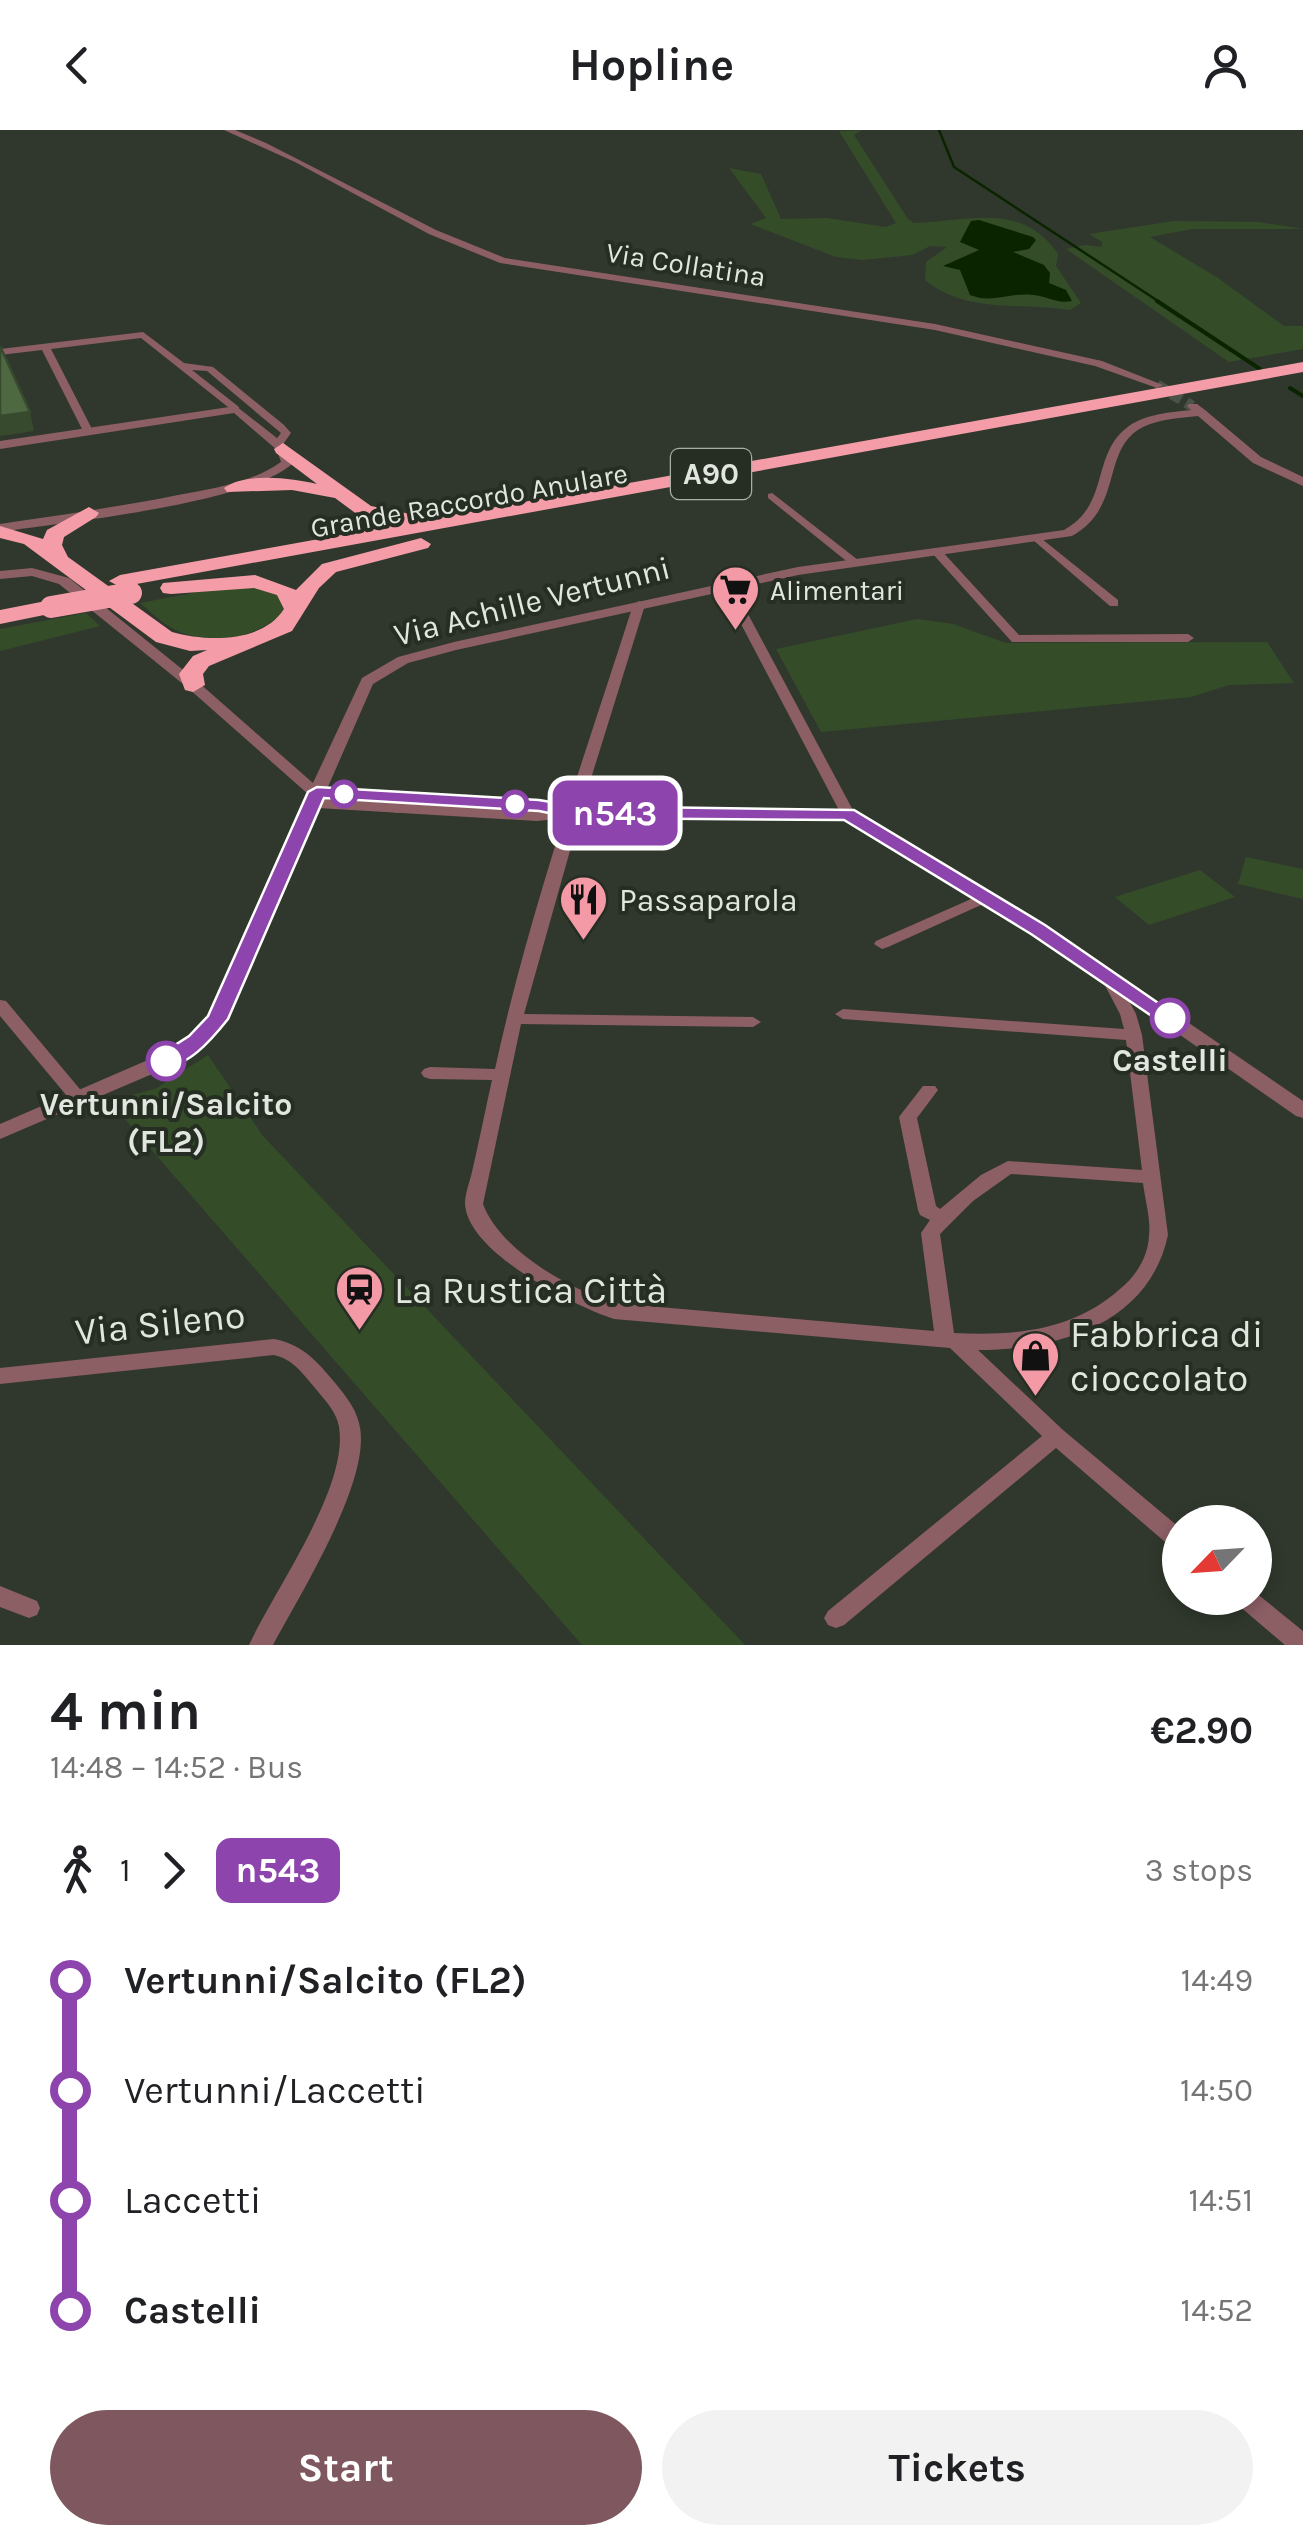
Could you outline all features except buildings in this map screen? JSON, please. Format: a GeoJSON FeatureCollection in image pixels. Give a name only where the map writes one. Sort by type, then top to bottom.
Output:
{"type":"FeatureCollection","features":[{"type":"Feature","properties":{"kind":"highway","name":"Grande Raccordo Anulare"},"geometry":{"type":"LineString","coordinates":[[133,588],[216,564],[1303,366]]}},
{"type":"Feature","properties":{"kind":"highway","name":"Grande Raccordo Anulare"},"geometry":{"type":"LineString","coordinates":[[0,603],[46,601],[133,588],[498,526],[1303,378]]}},
{"type":"Feature","properties":{"kind":"highway"},"geometry":{"type":"LineString","coordinates":[[280,447],[354,505],[399,520],[563,501]]}},
{"type":"Feature","properties":{"kind":"highway"},"geometry":{"type":"LineString","coordinates":[[216,564],[331,533],[348,516],[341,501],[317,488],[292,484],[234,488]]}},
{"type":"Feature","properties":{"kind":"highway"},"geometry":{"type":"LineString","coordinates":[[58,558],[52,545],[54,534],[88,513]]}},
{"type":"Feature","properties":{"kind":"highway"},"geometry":{"type":"LineString","coordinates":[[193,686],[190,674],[201,661],[284,626],[315,580],[338,564],[498,526]]}},
{"type":"Feature","properties":{"kind":"highway"},"geometry":{"type":"LineString","coordinates":[[0,530],[25,537],[173,640],[214,644],[270,633]]}},
{"type":"Feature","properties":{"kind":"highway"},"geometry":{"type":"LineString","coordinates":[[133,588],[260,582],[286,590],[295,610]]}},
{"type":"Feature","properties":{"kind":"highway","name":"Grande Raccordo Anulare"},"geometry":{"type":"LineString","coordinates":[[0,617],[46,601]]}},
{"type":"Feature","properties":{"kind":"street","name":"Via Collatina"},"geometry":{"type":"LineString","coordinates":[[228,130],[290,154],[440,234],[503,260],[935,326],[1098,362],[1157,385]]}},
{"type":"Feature","properties":{"kind":"street"},"geometry":{"type":"LineString","coordinates":[[0,352],[143,335],[280,447],[287,463],[281,472],[234,488],[0,530]]}},
{"type":"Feature","properties":{"kind":"street"},"geometry":{"type":"LineString","coordinates":[[45,346],[88,431]]}},
{"type":"Feature","properties":{"kind":"street"},"geometry":{"type":"LineString","coordinates":[[185,366],[210,369],[280,427],[286,433],[280,447]]}},
{"type":"Feature","properties":{"kind":"street"},"geometry":{"type":"LineString","coordinates":[[0,445],[236,409]]}},
{"type":"Feature","properties":{"kind":"street","name":"Via Achille Vertunni"},"geometry":{"type":"LineString","coordinates":[[0,1132],[178,1054],[212,1026],[365,685],[380,671],[440,650],[727,586],[854,562],[1072,531],[1094,514],[1116,447],[1129,431],[1197,409],[1263,464],[1303,482]]}},
{"type":"Feature","properties":{"kind":"street"},"geometry":{"type":"LineString","coordinates":[[772,496],[854,562]]}},
{"type":"Feature","properties":{"kind":"street"},"geometry":{"type":"LineString","coordinates":[[1037,538],[1114,604]]}},
{"type":"Feature","properties":{"kind":"street"},"geometry":{"type":"LineString","coordinates":[[936,551],[1016,639],[1188,638]]}},
{"type":"Feature","properties":{"kind":"street"},"geometry":{"type":"LineString","coordinates":[[0,575],[32,572],[64,581],[193,686],[315,797],[538,811],[848,814],[1107,974],[1300,1105]]}},
{"type":"Feature","properties":{"kind":"street"},"geometry":{"type":"LineString","coordinates":[[727,586],[848,814]]}},
{"type":"Feature","properties":{"kind":"street"},"geometry":{"type":"LineString","coordinates":[[640,605],[574,812],[514,1020],[475,1211],[498,1242],[570,1295],[614,1312],[950,1340],[1039,1337],[1090,1320],[1121,1300],[1148,1270],[1157,1252],[1159,1222],[1134,1035],[1128,1014],[1107,974]]}},
{"type":"Feature","properties":{"kind":"street"},"geometry":{"type":"LineString","coordinates":[[882,944],[987,897]]}},
{"type":"Feature","properties":{"kind":"street"},"geometry":{"type":"LineString","coordinates":[[0,1005],[78,1098]]}},
{"type":"Feature","properties":{"kind":"street"},"geometry":{"type":"LineString","coordinates":[[844,1014],[1134,1035]]}},
{"type":"Feature","properties":{"kind":"street"},"geometry":{"type":"LineString","coordinates":[[514,1020],[753,1022]]}},
{"type":"Feature","properties":{"kind":"street"},"geometry":{"type":"LineString","coordinates":[[430,1073],[502,1074]]}},
{"type":"Feature","properties":{"kind":"street"},"geometry":{"type":"LineString","coordinates":[[928,1090],[908,1117],[927,1210],[940,1218]]}},
{"type":"Feature","properties":{"kind":"street"},"geometry":{"type":"LineString","coordinates":[[1152,1178],[1008,1167],[940,1218],[930,1233],[950,1340],[1162,1526]]}},
{"type":"Feature","properties":{"kind":"street","name":"Via Sileno"},"geometry":{"type":"LineString","coordinates":[[0,1376],[274,1346],[290,1350],[303,1361],[348,1420],[350,1456],[336,1499],[261,1645]]}},
{"type":"Feature","properties":{"kind":"street"},"geometry":{"type":"LineString","coordinates":[[836,1618],[1056,1436]]}},
{"type":"Feature","properties":{"kind":"street"},"geometry":{"type":"LineString","coordinates":[[0,1596],[28,1608]]}},
{"type":"Feature","properties":{"kind":"street"},"geometry":{"type":"LineString","coordinates":[[1266,1615],[1302,1645]]}},
{"type":"Feature","properties":{"kind":"shaded area"},"geometry":{"type":"Polygon","coordinates":[[[862,130],[854,135],[908,219],[914,223],[993,218],[1028,227],[1044,237],[1058,254],[1056,266],[1081,303],[1070,310],[994,305],[958,298],[925,280],[926,262],[947,247],[930,246],[912,255],[862,260],[836,257],[750,224],[766,218],[729,168],[761,174],[781,219],[827,218],[886,227],[896,223],[839,131],[862,130]]]}},
{"type":"Feature","properties":{"kind":"shaded area"},"geometry":{"type":"Polygon","coordinates":[[[971,221],[1033,237],[1036,240],[1029,249],[1013,252],[1044,265],[1050,273],[1049,283],[1066,290],[1072,301],[1033,295],[970,295],[960,270],[943,266],[979,250],[960,242],[971,221]]]}},
{"type":"Feature","properties":{"kind":"shaded area"},"geometry":{"type":"Polygon","coordinates":[[[1174,221],[1258,222],[1303,229],[1192,229],[1150,237],[1218,278],[1284,326],[1303,326],[1303,349],[1229,362],[1066,249],[1102,247],[1102,242],[1089,234],[1174,221]]]}},
{"type":"Feature","properties":{"kind":"shaded area"},"geometry":{"type":"Polygon","coordinates":[[[240,584],[276,592],[288,609],[251,632],[208,639],[173,628],[140,603],[240,584]]]}},
{"type":"Feature","properties":{"kind":"shaded area"},"geometry":{"type":"Polygon","coordinates":[[[86,613],[100,626],[0,651],[0,629],[86,613]]]}},
{"type":"Feature","properties":{"kind":"shaded area"},"geometry":{"type":"Polygon","coordinates":[[[917,619],[953,624],[1006,643],[1267,642],[1294,683],[1229,685],[1191,697],[821,732],[776,649],[917,619]]]}},
{"type":"Feature","properties":{"kind":"shaded area"},"geometry":{"type":"Polygon","coordinates":[[[1246,857],[1303,869],[1303,899],[1238,884],[1246,857]]]}},
{"type":"Feature","properties":{"kind":"shaded area"},"geometry":{"type":"Polygon","coordinates":[[[1200,870],[1235,897],[1149,925],[1115,897],[1200,870]]]}},
{"type":"Feature","properties":{"kind":"shaded area"},"geometry":{"type":"Polygon","coordinates":[[[208,1055],[263,1136],[745,1645],[582,1645],[109,1101],[155,1089],[208,1055]]]}},
{"type":"Feature","properties":{"kind":"waterway"},"geometry":{"type":"LineString","coordinates":[[939,130],[954,167],[1161,303]]}},
{"type":"Feature","properties":{"kind":"waterway"},"geometry":{"type":"LineString","coordinates":[[1157,301],[1260,369]]}},
{"type":"Feature","properties":{"kind":"waterway"},"geometry":{"type":"LineString","coordinates":[[1290,388],[1303,396]]}},
{"type":"Feature","properties":{"kind":"tunnel"},"geometry":{"type":"LineString","coordinates":[[1157,385],[1192,406]]}},
{"type":"Feature","properties":{"kind":"bus line","name":"n543"},"geometry":{"type":"LineString","coordinates":[[166,1061],[197,1041],[217,1019],[317,792],[539,806],[574,812],[848,814],[1038,929],[1170,1018]]}},
{"type":"Feature","properties":{"kind":"place","name":"Alimentari"},"geometry":{"type":"Point","coordinates":[735,632]}},
{"type":"Feature","properties":{"kind":"place","name":"Passaparola"},"geometry":{"type":"Point","coordinates":[584,942]}},
{"type":"Feature","properties":{"kind":"place","name":"Castelli"},"geometry":{"type":"Point","coordinates":[1170,1018]}},
{"type":"Feature","properties":{"kind":"place","name":"Vertunni/Salcito (FL2)"},"geometry":{"type":"Point","coordinates":[166,1061]}},
{"type":"Feature","properties":{"kind":"place","name":"La Rustica Città"},"geometry":{"type":"Point","coordinates":[359,1332]}},
{"type":"Feature","properties":{"kind":"place","name":"Fabbrica di cioccolato"},"geometry":{"type":"Point","coordinates":[1035,1398]}}]}
